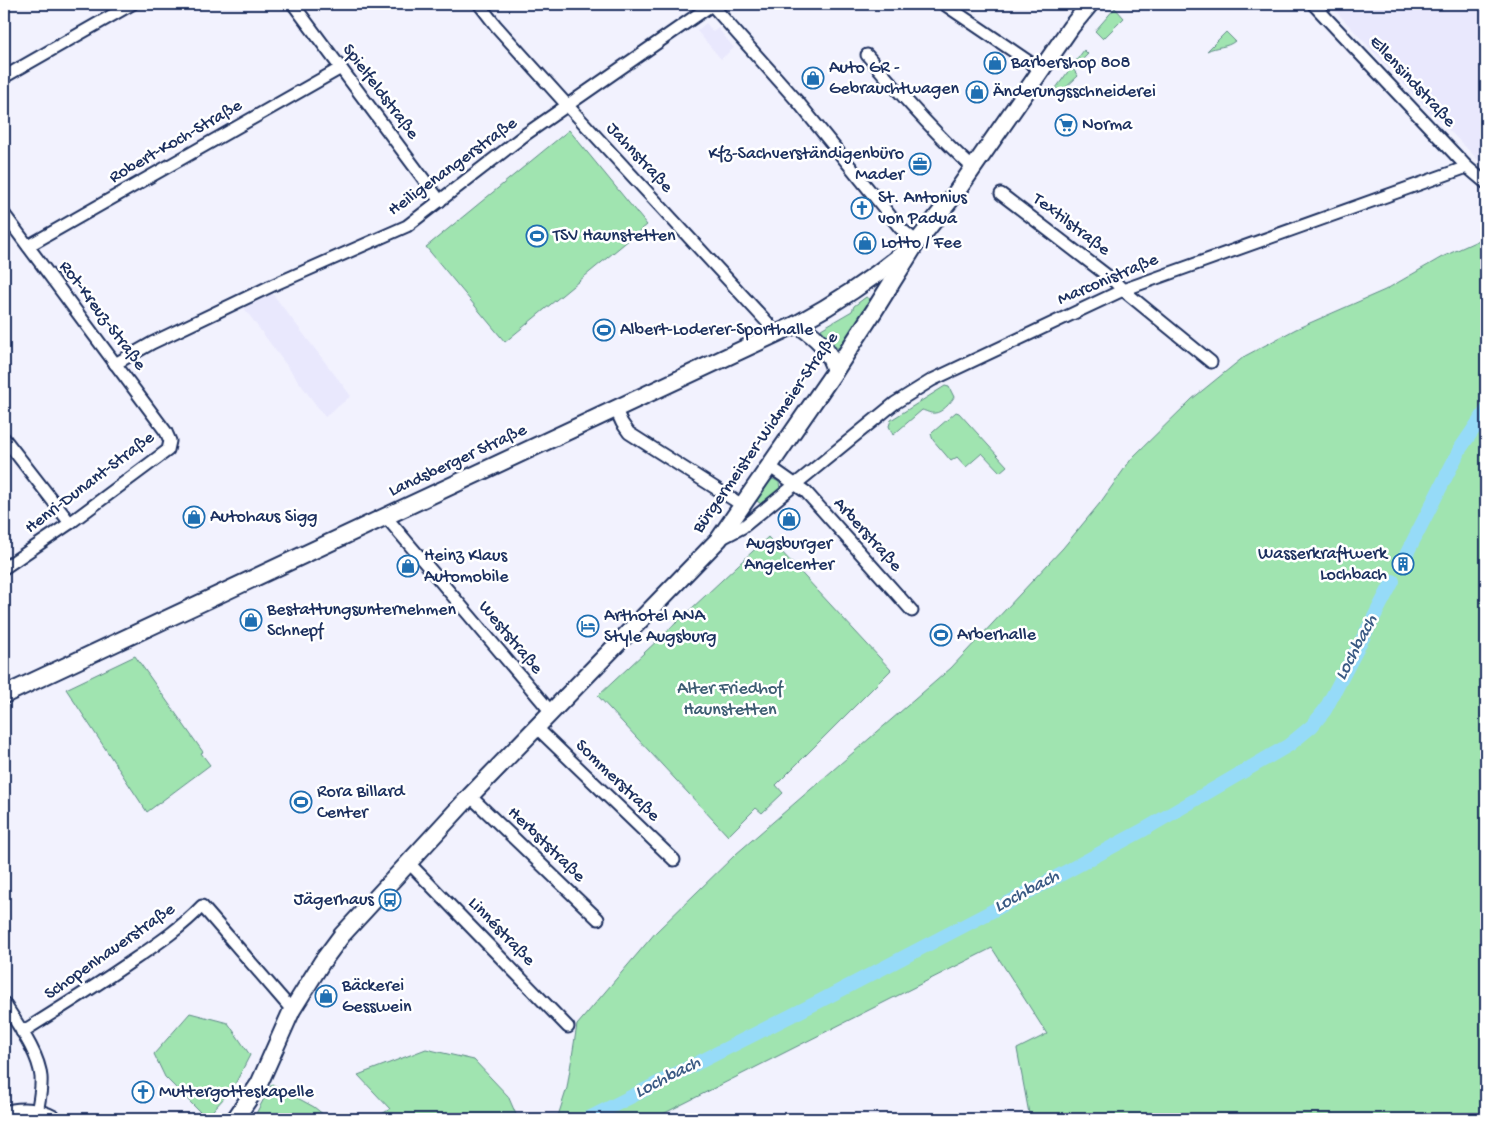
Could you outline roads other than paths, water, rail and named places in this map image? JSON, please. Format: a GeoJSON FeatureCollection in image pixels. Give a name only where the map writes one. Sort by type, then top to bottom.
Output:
{"type":"FeatureCollection","features":[{"type":"Feature","properties":{"kind":"main road"},"geometry":{"type":"LineString","coordinates":[[917,242],[955,194],[1040,70],[1090,4]]}},
{"type":"Feature","properties":{"kind":"main road","name":"Landsberger Straße"},"geometry":{"type":"LineString","coordinates":[[4,695],[775,336],[858,288],[917,242]]}},
{"type":"Feature","properties":{"kind":"main road","name":"Bürgermeister-Widmeier-Straße"},"geometry":{"type":"LineString","coordinates":[[235,1119],[259,1084],[292,1010],[322,962],[342,935],[470,796],[719,539],[874,311],[917,242]]}},
{"type":"Feature","properties":{"kind":"main road"},"geometry":{"type":"LineString","coordinates":[[797,324],[822,344],[831,358],[834,371]]}},
{"type":"Feature","properties":{"kind":"main road"},"geometry":{"type":"LineString","coordinates":[[4,1115],[24,1111],[37,1113],[53,1119]]}},
{"type":"Feature","properties":{"kind":"street"},"geometry":{"type":"LineString","coordinates":[[4,77],[132,4]]}},
{"type":"Feature","properties":{"kind":"street","name":"Spielfeldstraße"},"geometry":{"type":"LineString","coordinates":[[293,4],[440,201]]}},
{"type":"Feature","properties":{"kind":"street","name":"Jahnstraße"},"geometry":{"type":"LineString","coordinates":[[479,4],[496,26],[567,105],[767,322],[775,336]]}},
{"type":"Feature","properties":{"kind":"street"},"geometry":{"type":"LineString","coordinates":[[712,4],[798,102],[900,228],[917,242]]}},
{"type":"Feature","properties":{"kind":"street","name":"Heiligenangerstraße"},"geometry":{"type":"LineString","coordinates":[[115,364],[152,342],[280,282],[407,226],[567,105],[712,4]]}},
{"type":"Feature","properties":{"kind":"street"},"geometry":{"type":"LineString","coordinates":[[944,4],[1040,70]]}},
{"type":"Feature","properties":{"kind":"street","name":"Ellensindstraße"},"geometry":{"type":"LineString","coordinates":[[1313,4],[1466,167],[1486,183]]}},
{"type":"Feature","properties":{"kind":"street"},"geometry":{"type":"LineString","coordinates":[[867,55],[898,92],[972,167]]}},
{"type":"Feature","properties":{"kind":"street","name":"Robert-Koch-Straße"},"geometry":{"type":"LineString","coordinates":[[28,246],[341,68]]}},
{"type":"Feature","properties":{"kind":"street","name":"Marconistraße"},"geometry":{"type":"LineString","coordinates":[[719,539],[743,527],[913,390],[1123,290],[1466,167]]}},
{"type":"Feature","properties":{"kind":"street","name":"Textilstraße"},"geometry":{"type":"LineString","coordinates":[[1001,194],[1113,280],[1211,362]]}},
{"type":"Feature","properties":{"kind":"street","name":"Rot-Kreuz-Straße"},"geometry":{"type":"LineString","coordinates":[[4,214],[166,432],[170,441]]}},
{"type":"Feature","properties":{"kind":"street"},"geometry":{"type":"LineString","coordinates":[[616,410],[630,433],[742,506]]}},
{"type":"Feature","properties":{"kind":"street"},"geometry":{"type":"LineString","coordinates":[[4,438],[70,523]]}},
{"type":"Feature","properties":{"kind":"street","name":"Henri-Dunant-Straße"},"geometry":{"type":"LineString","coordinates":[[4,568],[70,523],[168,450],[170,441]]}},
{"type":"Feature","properties":{"kind":"street"},"geometry":{"type":"LineString","coordinates":[[769,466],[794,485]]}},
{"type":"Feature","properties":{"kind":"street","name":"Arberstraße"},"geometry":{"type":"LineString","coordinates":[[794,485],[806,492],[912,611]]}},
{"type":"Feature","properties":{"kind":"street","name":"Weststraße"},"geometry":{"type":"LineString","coordinates":[[386,517],[550,712]]}},
{"type":"Feature","properties":{"kind":"street","name":"Sommerstraße"},"geometry":{"type":"LineString","coordinates":[[536,727],[674,860]]}},
{"type":"Feature","properties":{"kind":"street","name":"Herbststraße"},"geometry":{"type":"LineString","coordinates":[[470,796],[598,919]]}},
{"type":"Feature","properties":{"kind":"street","name":"Linnéstraße"},"geometry":{"type":"LineString","coordinates":[[408,862],[568,1027]]}},
{"type":"Feature","properties":{"kind":"street","name":"Schopenhauerstraße"},"geometry":{"type":"LineString","coordinates":[[22,1032],[91,989],[165,938],[184,924],[202,906],[292,1010]]}},
{"type":"Feature","properties":{"kind":"street"},"geometry":{"type":"LineString","coordinates":[[4,1004],[22,1032],[36,1060],[41,1076],[37,1113]]}},
{"type":"Feature","properties":{"kind":"waterway","name":"Lochbach"},"geometry":{"type":"LineString","coordinates":[[1406,555],[1460,449],[1486,411]]}},
{"type":"Feature","properties":{"kind":"waterway","name":"Lochbach"},"geometry":{"type":"LineString","coordinates":[[587,1119],[1023,895],[1145,829],[1289,745],[1312,726],[1325,710],[1393,581]]}},
{"type":"Feature","properties":{"kind":"place","name":"Barbershop 808"},"geometry":{"type":"Point","coordinates":[995,63]}},
{"type":"Feature","properties":{"kind":"place","name":"Auto GR - Gebrauchtwagen"},"geometry":{"type":"Point","coordinates":[813,78]}},
{"type":"Feature","properties":{"kind":"place","name":"Änderungsschneiderei"},"geometry":{"type":"Point","coordinates":[977,92]}},
{"type":"Feature","properties":{"kind":"place","name":"Norma"},"geometry":{"type":"Point","coordinates":[1066,125]}},
{"type":"Feature","properties":{"kind":"place","name":"Kfz-Sachverständigenbüro Mader"},"geometry":{"type":"Point","coordinates":[920,164]}},
{"type":"Feature","properties":{"kind":"place","name":"St. Antonius von Padua"},"geometry":{"type":"Point","coordinates":[862,208]}},
{"type":"Feature","properties":{"kind":"place","name":"TSV Haunstetten"},"geometry":{"type":"Point","coordinates":[537,236]}},
{"type":"Feature","properties":{"kind":"place","name":"Lotto / Fee"},"geometry":{"type":"Point","coordinates":[865,243]}},
{"type":"Feature","properties":{"kind":"place","name":"Albert-Loderer-Sporthalle"},"geometry":{"type":"Point","coordinates":[604,330]}},
{"type":"Feature","properties":{"kind":"place","name":"Autohaus Sigg"},"geometry":{"type":"Point","coordinates":[194,517]}},
{"type":"Feature","properties":{"kind":"place","name":"Augsburger Angelcenter"},"geometry":{"type":"Point","coordinates":[789,519]}},
{"type":"Feature","properties":{"kind":"place","name":"Wasserkraftwerk Lochbach"},"geometry":{"type":"Point","coordinates":[1403,564]}},
{"type":"Feature","properties":{"kind":"place","name":"Heinz Klaus Automobile"},"geometry":{"type":"Point","coordinates":[408,566]}},
{"type":"Feature","properties":{"kind":"place","name":"Bestattungsunternehmen Schnepf"},"geometry":{"type":"Point","coordinates":[251,620]}},
{"type":"Feature","properties":{"kind":"place","name":"Arthotel ANA Style Augsburg"},"geometry":{"type":"Point","coordinates":[588,626]}},
{"type":"Feature","properties":{"kind":"place","name":"Arberhalle"},"geometry":{"type":"Point","coordinates":[941,635]}},
{"type":"Feature","properties":{"kind":"place","name":"Rora Billard Center"},"geometry":{"type":"Point","coordinates":[301,802]}},
{"type":"Feature","properties":{"kind":"place","name":"Jägerhaus"},"geometry":{"type":"Point","coordinates":[390,900]}},
{"type":"Feature","properties":{"kind":"place","name":"Bäckerei Gesswein"},"geometry":{"type":"Point","coordinates":[326,996]}},
{"type":"Feature","properties":{"kind":"place","name":"Muttergotteskapelle"},"geometry":{"type":"Point","coordinates":[143,1092]}},
{"type":"Feature","properties":{"kind":"park label","name":"Alter Friedhof Haunstetten"},"geometry":{"type":"Point","coordinates":[730,700]}}]}
